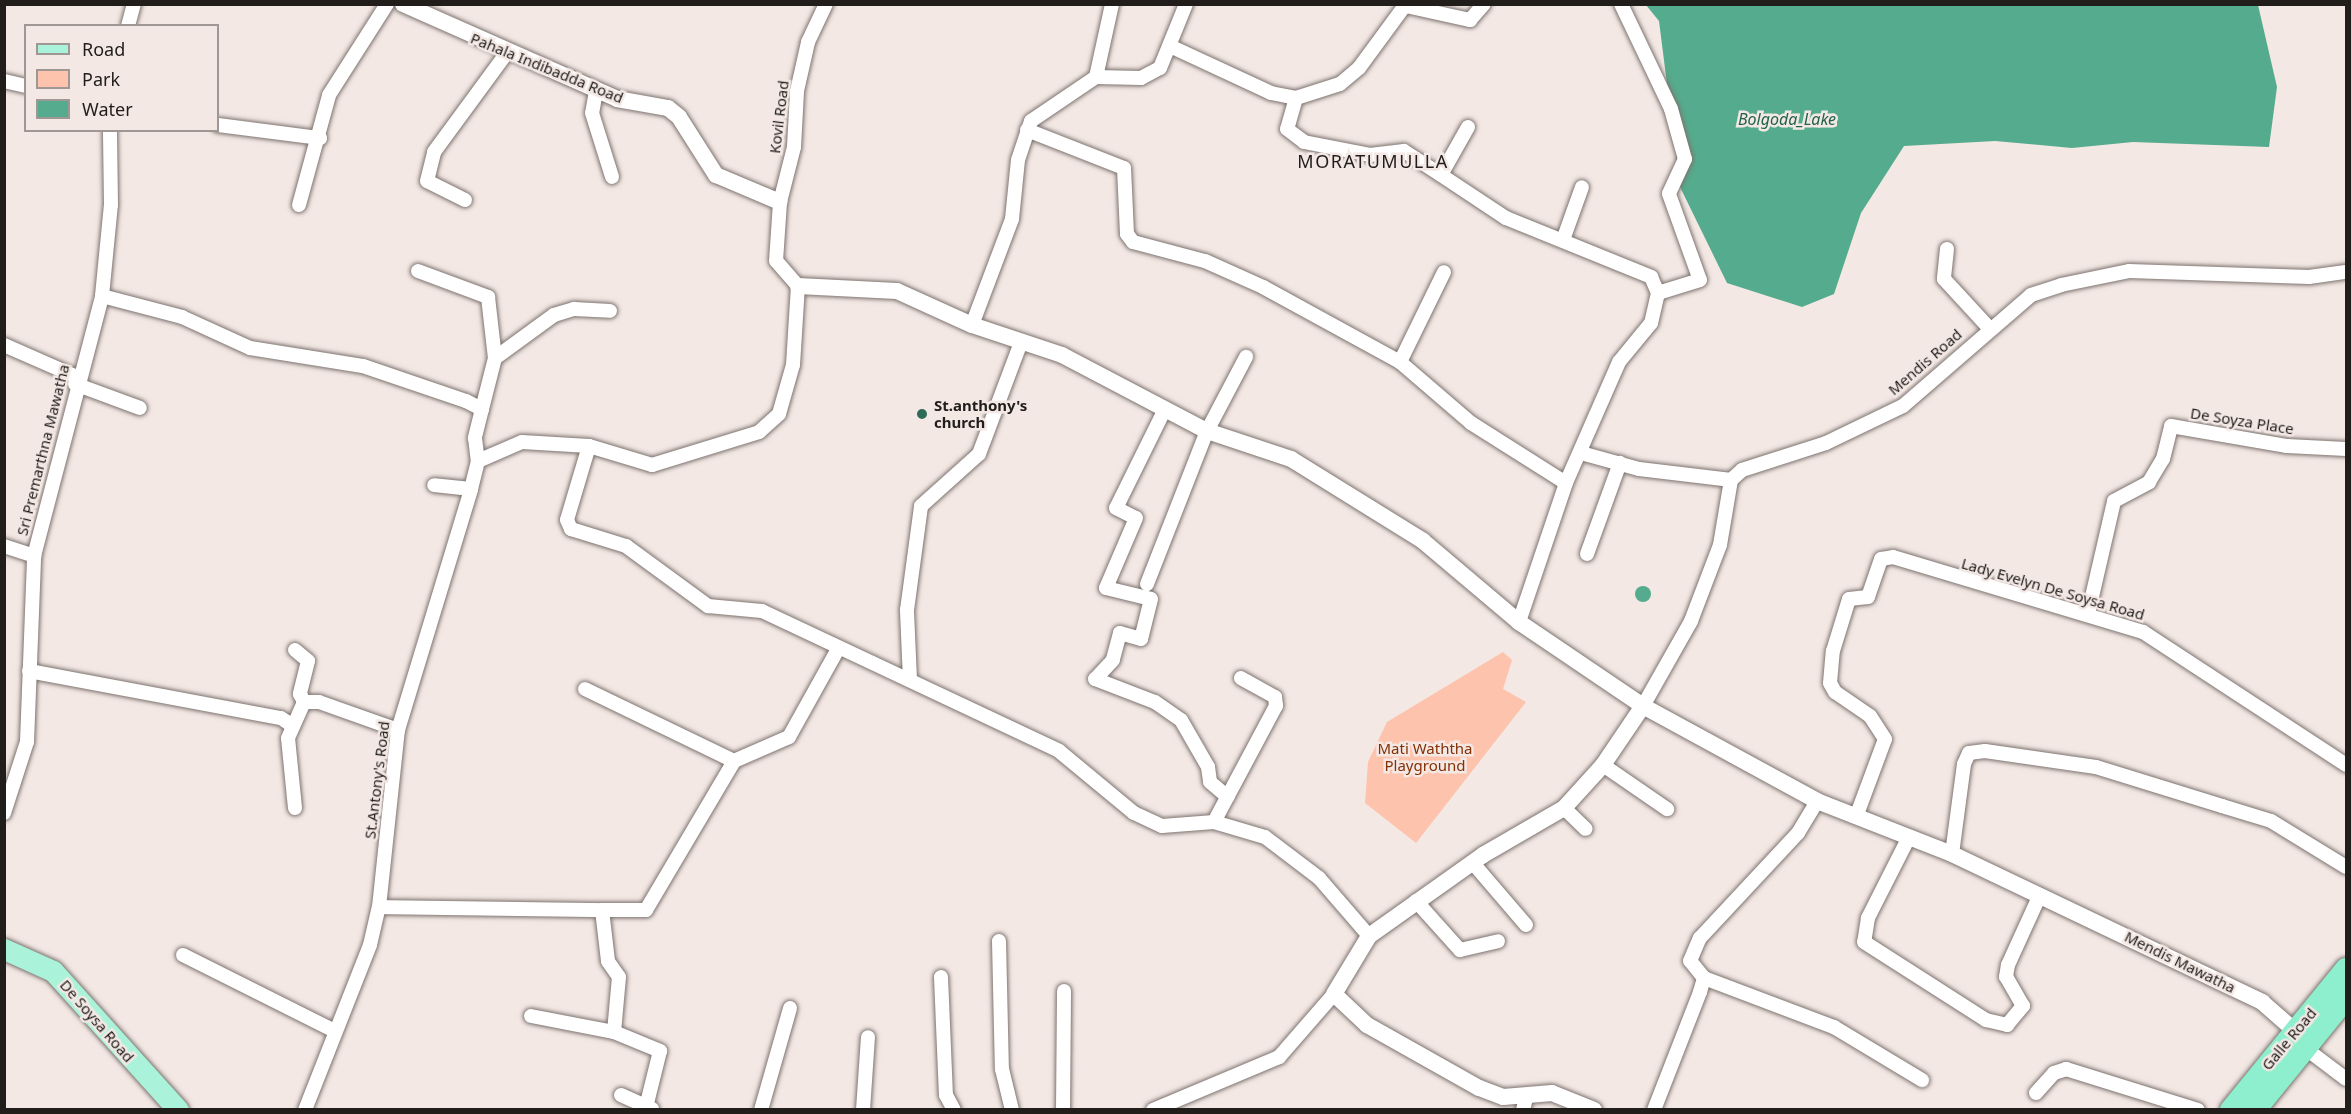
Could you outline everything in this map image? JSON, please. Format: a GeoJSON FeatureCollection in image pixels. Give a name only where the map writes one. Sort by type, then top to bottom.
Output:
{"type":"FeatureCollection","features":[{"type":"Feature","properties":{"kind":"highway","name":"Galle Road"},"geometry":{"type":"LineString","coordinates":[[2255,1110],[2303,1041],[2346,969]]}},
{"type":"Feature","properties":{"kind":"highway","name":"Galle Road"},"geometry":{"type":"LineString","coordinates":[[2231,1110],[2346,1002]]}},
{"type":"Feature","properties":{"kind":"main road","name":"De Soysa Road"},"geometry":{"type":"LineString","coordinates":[[4,949],[53,971],[178,1110]]}},
{"type":"Feature","properties":{"kind":"street"},"geometry":{"type":"LineString","coordinates":[[129,24],[135,4]]}},
{"type":"Feature","properties":{"kind":"street"},"geometry":{"type":"LineString","coordinates":[[299,206],[320,138],[329,95],[387,4]]}},
{"type":"Feature","properties":{"kind":"street","name":"Kovil Road"},"geometry":{"type":"LineString","coordinates":[[780,202],[794,147],[801,72],[826,4]]}},
{"type":"Feature","properties":{"kind":"street"},"geometry":{"type":"LineString","coordinates":[[1096,76],[1112,4]]}},
{"type":"Feature","properties":{"kind":"street"},"geometry":{"type":"LineString","coordinates":[[972,325],[1011,219],[1027,130],[1031,121],[1096,76],[1141,78],[1160,68],[1172,47],[1186,4]]}},
{"type":"Feature","properties":{"kind":"street"},"geometry":{"type":"LineString","coordinates":[[1172,47],[1271,93],[1296,98],[1340,84],[1359,68],[1406,5],[1470,20],[1484,4]]}},
{"type":"Feature","properties":{"kind":"street"},"geometry":{"type":"LineString","coordinates":[[1621,4],[1671,109],[1685,159],[1669,194],[1700,280],[1658,293]]}},
{"type":"Feature","properties":{"kind":"street","name":"Pahala Indibadda Road"},"geometry":{"type":"LineString","coordinates":[[411,6],[506,54],[596,91],[668,108],[716,175],[780,202]]}},
{"type":"Feature","properties":{"kind":"street"},"geometry":{"type":"LineString","coordinates":[[465,200],[427,181],[434,152],[506,54]]}},
{"type":"Feature","properties":{"kind":"street"},"geometry":{"type":"LineString","coordinates":[[4,81],[24,86]]}},
{"type":"Feature","properties":{"kind":"street"},"geometry":{"type":"LineString","coordinates":[[596,91],[592,113],[612,177]]}},
{"type":"Feature","properties":{"kind":"street"},"geometry":{"type":"LineString","coordinates":[[1296,98],[1287,129],[1304,142],[1370,155],[1404,151],[1506,218],[1651,278],[1658,293],[1651,323],[1619,362],[1566,483],[1519,622]]}},
{"type":"Feature","properties":{"kind":"street"},"geometry":{"type":"LineString","coordinates":[[219,125],[320,138]]}},
{"type":"Feature","properties":{"kind":"street"},"geometry":{"type":"LineString","coordinates":[[1441,175],[1468,128]]}},
{"type":"Feature","properties":{"kind":"street"},"geometry":{"type":"LineString","coordinates":[[1027,130],[1124,168],[1127,234],[1133,242],[1205,261],[1244,278],[1400,362],[1471,423],[1566,483]]}},
{"type":"Feature","properties":{"kind":"street","name":"Sri Premarthna Mawatha"},"geometry":{"type":"LineString","coordinates":[[4,813],[27,742],[34,556],[76,380],[102,296],[111,205],[110,132]]}},
{"type":"Feature","properties":{"kind":"street"},"geometry":{"type":"LineString","coordinates":[[1563,240],[1582,188]]}},
{"type":"Feature","properties":{"kind":"street"},"geometry":{"type":"LineString","coordinates":[[478,461],[522,442],[589,446],[652,465],[759,432],[779,414],[789,393],[798,286],[776,261],[780,202]]}},
{"type":"Feature","properties":{"kind":"street"},"geometry":{"type":"LineString","coordinates":[[1947,249],[1944,279],[1989,328]]}},
{"type":"Feature","properties":{"kind":"street","name":"Mendis Road"},"geometry":{"type":"LineString","coordinates":[[1731,480],[1742,470],[1826,442],[1904,406],[1989,328],[2031,296],[2129,270],[2309,277],[2346,272]]}},
{"type":"Feature","properties":{"kind":"street"},"geometry":{"type":"LineString","coordinates":[[418,272],[488,297],[495,358],[475,438],[478,461],[471,489],[434,485]]}},
{"type":"Feature","properties":{"kind":"street"},"geometry":{"type":"LineString","coordinates":[[1400,362],[1444,272]]}},
{"type":"Feature","properties":{"kind":"street","name":"Mendis Mawatha"},"geometry":{"type":"LineString","coordinates":[[798,286],[897,291],[972,325],[1062,355],[1164,411],[1207,431],[1291,459],[1423,541],[1519,622],[1643,706],[1817,801],[1908,839],[1952,854],[2262,1002],[2279,1011],[2303,1041]]}},
{"type":"Feature","properties":{"kind":"street"},"geometry":{"type":"LineString","coordinates":[[102,296],[182,317],[281,357],[396,375],[482,409]]}},
{"type":"Feature","properties":{"kind":"street"},"geometry":{"type":"LineString","coordinates":[[495,358],[554,315],[574,309],[610,311]]}},
{"type":"Feature","properties":{"kind":"street"},"geometry":{"type":"LineString","coordinates":[[910,680],[907,610],[921,506],[979,454],[1021,342]]}},
{"type":"Feature","properties":{"kind":"street"},"geometry":{"type":"LineString","coordinates":[[4,345],[140,408]]}},
{"type":"Feature","properties":{"kind":"street"},"geometry":{"type":"LineString","coordinates":[[1147,584],[1207,431],[1246,357]]}},
{"type":"Feature","properties":{"kind":"street"},"geometry":{"type":"LineString","coordinates":[[1164,411],[1116,508],[1136,518],[1106,588],[1151,599],[1141,639],[1120,633],[1113,660],[1095,680],[1147,698],[1181,720],[1208,767],[1210,782],[1228,797]]}},
{"type":"Feature","properties":{"kind":"street","name":"De Soyza Place"},"geometry":{"type":"LineString","coordinates":[[2088,614],[2114,501],[2149,482],[2163,459],[2170,426],[2287,446],[2346,449]]}},
{"type":"Feature","properties":{"kind":"street"},"geometry":{"type":"LineString","coordinates":[[589,446],[567,520],[571,529],[626,546],[708,606],[762,611],[838,649],[910,680],[1059,751],[1134,813],[1162,826],[1214,822],[1265,837],[1296,856],[1369,936]]}},
{"type":"Feature","properties":{"kind":"street"},"geometry":{"type":"LineString","coordinates":[[1153,1110],[1280,1058],[1334,994],[1369,936],[1472,862],[1563,808],[1603,765],[1643,706],[1708,581],[1731,480],[1620,463],[1581,453]]}},
{"type":"Feature","properties":{"kind":"street"},"geometry":{"type":"LineString","coordinates":[[1587,554],[1620,463]]}},
{"type":"Feature","properties":{"kind":"street","name":"St.Antony's Road"},"geometry":{"type":"LineString","coordinates":[[304,1110],[333,1030],[370,945],[380,907],[398,730],[471,489]]}},
{"type":"Feature","properties":{"kind":"street"},"geometry":{"type":"LineString","coordinates":[[4,546],[34,556]]}},
{"type":"Feature","properties":{"kind":"street","name":"Lady Evelyn De Soysa Road"},"geometry":{"type":"LineString","coordinates":[[1856,817],[1885,740],[1870,716],[1835,692],[1830,683],[1833,651],[1849,599],[1868,597],[1881,559],[1893,557],[2143,632],[2346,765]]}},
{"type":"Feature","properties":{"kind":"street"},"geometry":{"type":"LineString","coordinates":[[380,907],[646,910],[734,760],[789,737],[838,649]]}},
{"type":"Feature","properties":{"kind":"street"},"geometry":{"type":"LineString","coordinates":[[295,650],[308,661],[300,694],[304,702]]}},
{"type":"Feature","properties":{"kind":"street"},"geometry":{"type":"LineString","coordinates":[[29,671],[281,718],[290,724]]}},
{"type":"Feature","properties":{"kind":"street"},"geometry":{"type":"LineString","coordinates":[[1214,822],[1276,706],[1275,697],[1241,678]]}},
{"type":"Feature","properties":{"kind":"street"},"geometry":{"type":"LineString","coordinates":[[585,688],[734,760]]}},
{"type":"Feature","properties":{"kind":"street"},"geometry":{"type":"LineString","coordinates":[[304,702],[319,702],[398,730]]}},
{"type":"Feature","properties":{"kind":"street"},"geometry":{"type":"LineString","coordinates":[[295,808],[288,761],[290,724],[304,702]]}},
{"type":"Feature","properties":{"kind":"street"},"geometry":{"type":"LineString","coordinates":[[1952,854],[1964,764],[1969,753],[1985,752],[2096,767],[2271,821],[2346,867]]}},
{"type":"Feature","properties":{"kind":"street"},"geometry":{"type":"LineString","coordinates":[[1603,765],[1667,809]]}},
{"type":"Feature","properties":{"kind":"street"},"geometry":{"type":"LineString","coordinates":[[1817,801],[1798,833],[1700,938],[1690,961],[1704,978],[1834,1028],[1922,1080]]}},
{"type":"Feature","properties":{"kind":"street"},"geometry":{"type":"LineString","coordinates":[[1563,808],[1586,829]]}},
{"type":"Feature","properties":{"kind":"street"},"geometry":{"type":"LineString","coordinates":[[1908,839],[1868,918],[1864,942],[1986,1020],[2007,1025],[2023,1006],[2006,977],[2007,965],[2039,897]]}},
{"type":"Feature","properties":{"kind":"street"},"geometry":{"type":"LineString","coordinates":[[1472,862],[1526,925]]}},
{"type":"Feature","properties":{"kind":"street"},"geometry":{"type":"LineString","coordinates":[[1416,901],[1460,950],[1498,941]]}},
{"type":"Feature","properties":{"kind":"street"},"geometry":{"type":"LineString","coordinates":[[602,910],[608,961],[619,977],[614,1032]]}},
{"type":"Feature","properties":{"kind":"street"},"geometry":{"type":"LineString","coordinates":[[999,941],[1002,1069],[1012,1110]]}},
{"type":"Feature","properties":{"kind":"street"},"geometry":{"type":"LineString","coordinates":[[183,955],[333,1030]]}},
{"type":"Feature","properties":{"kind":"street"},"geometry":{"type":"LineString","coordinates":[[941,977],[946,1095],[954,1110]]}},
{"type":"Feature","properties":{"kind":"street"},"geometry":{"type":"LineString","coordinates":[[1654,1110],[1704,978]]}},
{"type":"Feature","properties":{"kind":"street"},"geometry":{"type":"LineString","coordinates":[[1063,1110],[1064,991]]}},
{"type":"Feature","properties":{"kind":"street"},"geometry":{"type":"LineString","coordinates":[[1334,994],[1367,1025],[1479,1088],[1525,1104],[1552,1094],[1594,1110]]}},
{"type":"Feature","properties":{"kind":"street"},"geometry":{"type":"LineString","coordinates":[[761,1110],[790,1008]]}},
{"type":"Feature","properties":{"kind":"street"},"geometry":{"type":"LineString","coordinates":[[531,1016],[614,1032],[660,1051],[649,1108],[621,1095]]}},
{"type":"Feature","properties":{"kind":"street"},"geometry":{"type":"LineString","coordinates":[[862,1110],[868,1037]]}},
{"type":"Feature","properties":{"kind":"street"},"geometry":{"type":"LineString","coordinates":[[2303,1041],[2346,1079]]}},
{"type":"Feature","properties":{"kind":"street"},"geometry":{"type":"LineString","coordinates":[[2036,1093],[2054,1072],[2066,1069],[2198,1110]]}},
{"type":"Feature","properties":{"kind":"green space","name":"Mati Waththa Playground"},"geometry":{"type":"Polygon","coordinates":[[[1503,652],[1512,660],[1503,689],[1526,702],[1416,843],[1365,803],[1368,762],[1387,722],[1503,652]]]}},
{"type":"Feature","properties":{"kind":"water","name":"Bolgoda_Lake"},"geometry":{"type":"Polygon","coordinates":[[[1646,5],[2258,5],[2277,87],[2269,147],[2133,142],[2072,148],[1995,141],[1904,146],[1861,213],[1834,294],[1802,307],[1727,283],[1680,187],[1659,21],[1646,5]]]}},
{"type":"Feature","properties":{"kind":"water"},"geometry":{"type":"Polygon","coordinates":[[[1643,586],[1651,594],[1643,602],[1635,594],[1643,586]]]}},
{"type":"Feature","properties":{"kind":"place","name":"St.anthony's church"},"geometry":{"type":"Point","coordinates":[922,414]}},
{"type":"Feature","properties":{"kind":"district","name":"MORATUMULLA"},"geometry":{"type":"Point","coordinates":[1373,161]}}]}
